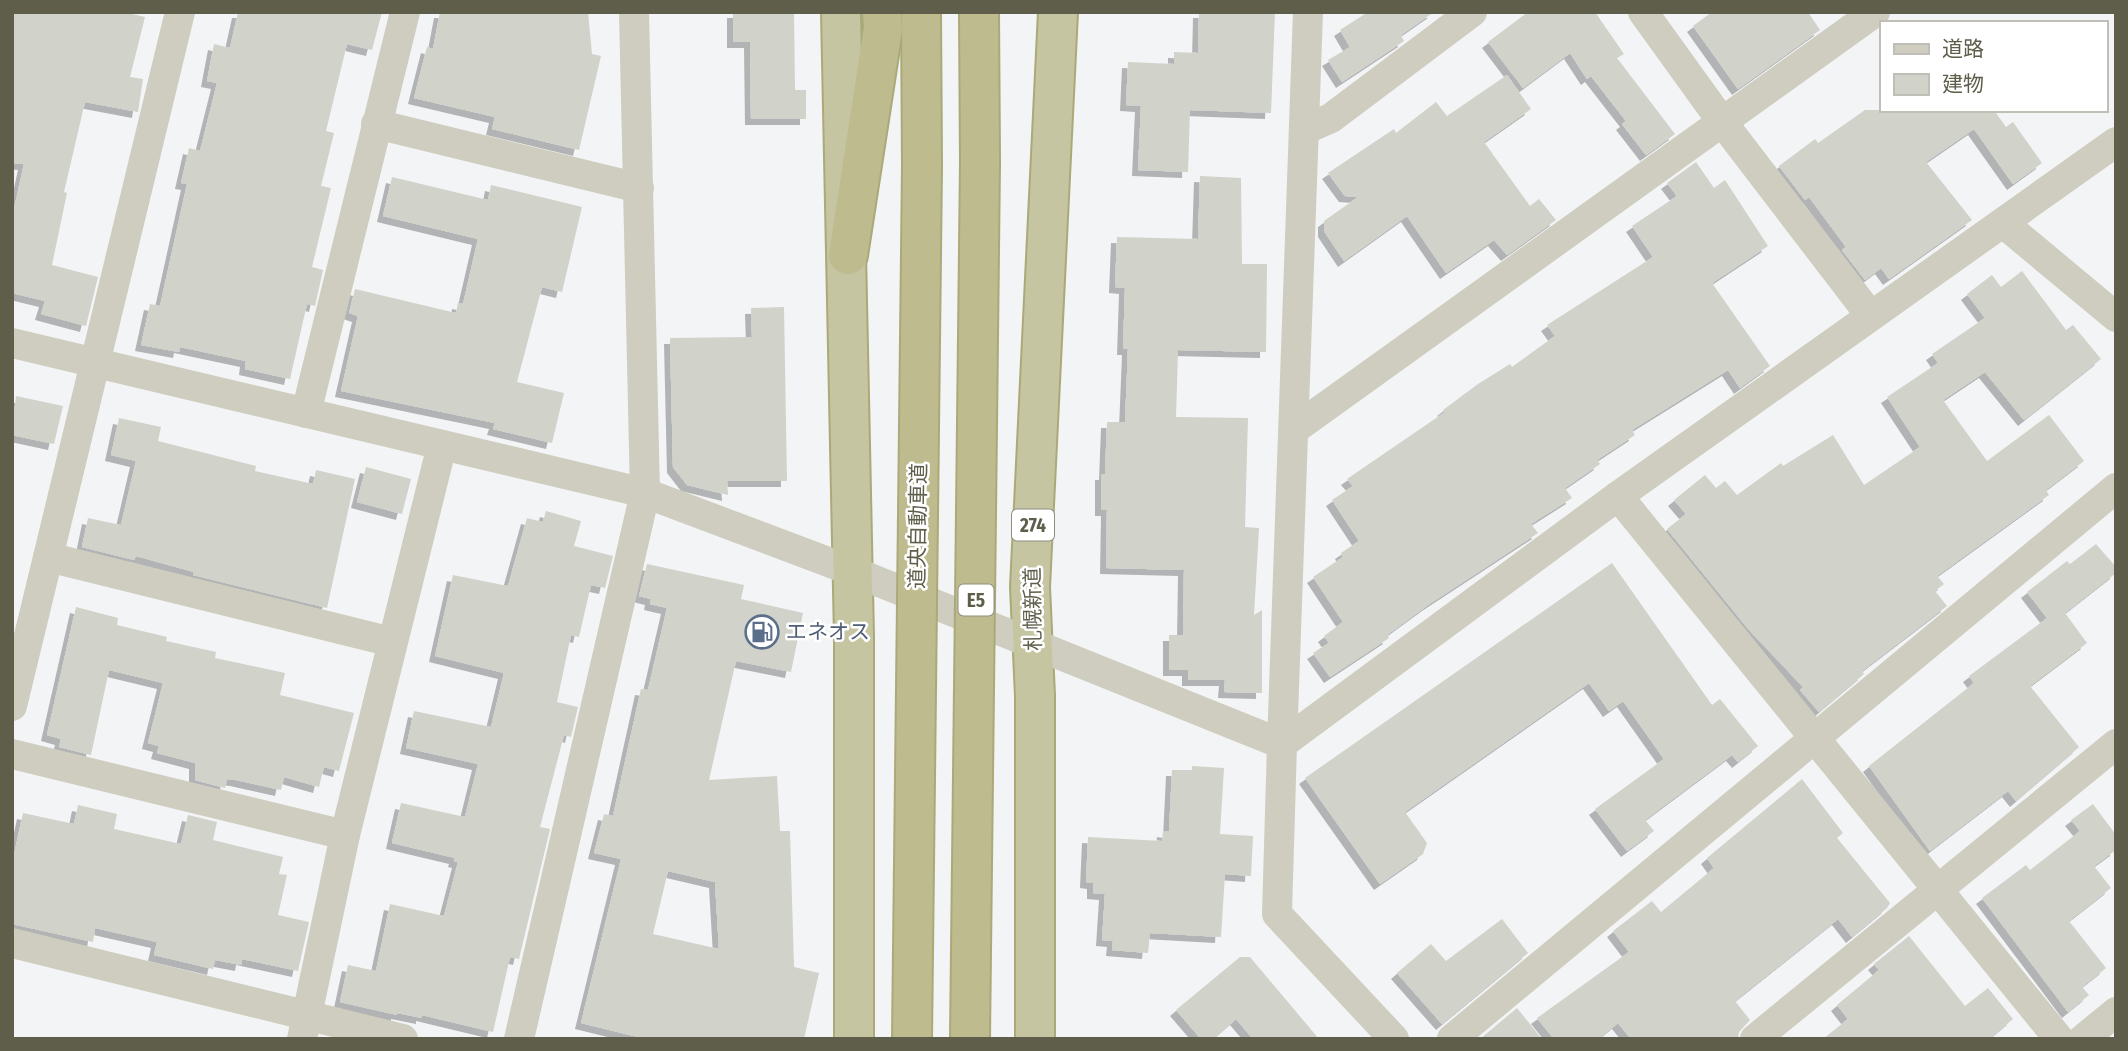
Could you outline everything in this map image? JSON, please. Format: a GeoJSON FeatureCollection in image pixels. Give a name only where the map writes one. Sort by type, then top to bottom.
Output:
{"type":"FeatureCollection","features":[{"type":"Feature","properties":{"kind":"highway"},"geometry":{"type":"LineString","coordinates":[[841,12],[848,255],[852,570],[854,1039]]}},
{"type":"Feature","properties":{"kind":"highway"},"geometry":{"type":"LineString","coordinates":[[848,255],[883,28],[882,12]]}},
{"type":"Feature","properties":{"kind":"highway","name":"道央自動車道"},"geometry":{"type":"LineString","coordinates":[[912,1039],[922,166],[921,12]]}},
{"type":"Feature","properties":{"kind":"highway","name":"E5"},"geometry":{"type":"LineString","coordinates":[[970,1039],[979,12]]}},
{"type":"Feature","properties":{"kind":"highway","name":"札幌新道"},"geometry":{"type":"LineString","coordinates":[[1035,1039],[1033,644],[1030,587],[1058,12]]}},
{"type":"Feature","properties":{"kind":"street"},"geometry":{"type":"LineString","coordinates":[[12,706],[180,12]]}},
{"type":"Feature","properties":{"kind":"street"},"geometry":{"type":"LineString","coordinates":[[306,413],[405,12]]}},
{"type":"Feature","properties":{"kind":"street"},"geometry":{"type":"LineString","coordinates":[[519,1039],[645,494],[634,12]]}},
{"type":"Feature","properties":{"kind":"street"},"geometry":{"type":"LineString","coordinates":[[1308,12],[1296,428],[1277,914],[1394,1039]]}},
{"type":"Feature","properties":{"kind":"street"},"geometry":{"type":"LineString","coordinates":[[1304,130],[1331,118],[1472,12]]}},
{"type":"Feature","properties":{"kind":"street"},"geometry":{"type":"LineString","coordinates":[[1643,12],[1723,123],[1870,315]]}},
{"type":"Feature","properties":{"kind":"street"},"geometry":{"type":"LineString","coordinates":[[1296,428],[1875,12]]}},
{"type":"Feature","properties":{"kind":"street"},"geometry":{"type":"LineString","coordinates":[[376,124],[639,188]]}},
{"type":"Feature","properties":{"kind":"street"},"geometry":{"type":"LineString","coordinates":[[1282,744],[1618,496],[2116,142]]}},
{"type":"Feature","properties":{"kind":"street"},"geometry":{"type":"LineString","coordinates":[[2003,223],[2116,317]]}},
{"type":"Feature","properties":{"kind":"street"},"geometry":{"type":"LineString","coordinates":[[12,343],[645,494],[852,570],[1282,744]]}},
{"type":"Feature","properties":{"kind":"street"},"geometry":{"type":"LineString","coordinates":[[304,1028],[345,835],[442,445]]}},
{"type":"Feature","properties":{"kind":"street"},"geometry":{"type":"LineString","coordinates":[[1452,1039],[2116,488]]}},
{"type":"Feature","properties":{"kind":"street"},"geometry":{"type":"LineString","coordinates":[[1618,496],[2059,1039]]}},
{"type":"Feature","properties":{"kind":"street"},"geometry":{"type":"LineString","coordinates":[[48,557],[392,642]]}},
{"type":"Feature","properties":{"kind":"street"},"geometry":{"type":"LineString","coordinates":[[1755,1039],[2116,744]]}},
{"type":"Feature","properties":{"kind":"street"},"geometry":{"type":"LineString","coordinates":[[12,754],[345,835]]}},
{"type":"Feature","properties":{"kind":"street"},"geometry":{"type":"LineString","coordinates":[[12,943],[304,1028],[403,1039]]}},
{"type":"Feature","properties":{"kind":"street"},"geometry":{"type":"LineString","coordinates":[[2083,1039],[2116,1012]]}},
{"type":"Feature","properties":{"kind":"building"},"geometry":{"type":"Polygon","coordinates":[[[12,12],[124,12],[145,17],[130,77],[143,79],[138,112],[85,102],[64,192],[67,193],[52,265],[98,277],[86,326],[41,314],[45,301],[12,293],[12,218],[24,164],[12,163],[12,12]]]}},
{"type":"Feature","properties":{"kind":"building"},"geometry":{"type":"Polygon","coordinates":[[[238,12],[382,12],[372,50],[347,44],[326,131],[334,133],[321,186],[331,188],[312,267],[323,270],[315,306],[307,304],[290,379],[245,369],[246,361],[180,347],[179,352],[141,345],[150,304],[160,306],[187,184],[181,183],[189,148],[200,151],[217,83],[207,81],[214,44],[230,48],[238,12]]]}},
{"type":"Feature","properties":{"kind":"building"},"geometry":{"type":"Polygon","coordinates":[[[440,12],[588,12],[592,54],[601,56],[579,150],[492,129],[495,117],[414,98],[427,47],[433,49],[440,12]]]}},
{"type":"Feature","properties":{"kind":"building"},"geometry":{"type":"Polygon","coordinates":[[[733,12],[794,12],[795,90],[806,90],[806,119],[751,119],[750,42],[733,42],[733,12]]]}},
{"type":"Feature","properties":{"kind":"building"},"geometry":{"type":"Polygon","coordinates":[[[1199,12],[1275,12],[1271,113],[1190,110],[1188,172],[1138,170],[1141,106],[1126,105],[1128,62],[1174,64],[1174,52],[1198,53],[1199,12]]]}},
{"type":"Feature","properties":{"kind":"building"},"geometry":{"type":"Polygon","coordinates":[[[1368,12],[1434,12],[1401,35],[1404,41],[1342,82],[1328,60],[1350,47],[1340,30],[1368,12]]]}},
{"type":"Feature","properties":{"kind":"building"},"geometry":{"type":"Polygon","coordinates":[[[1528,12],[1595,12],[1624,54],[1617,58],[1675,134],[1646,155],[1622,124],[1626,121],[1591,76],[1587,79],[1570,53],[1523,88],[1488,42],[1528,12]]]}},
{"type":"Feature","properties":{"kind":"building"},"geometry":{"type":"Polygon","coordinates":[[[1712,12],[1808,12],[1820,30],[1738,89],[1693,26],[1712,12]]]}},
{"type":"Feature","properties":{"kind":"building"},"geometry":{"type":"Polygon","coordinates":[[[1507,75],[1531,109],[1484,142],[1530,206],[1539,199],[1556,220],[1507,255],[1494,240],[1446,273],[1407,216],[1344,261],[1324,231],[1324,221],[1358,197],[1345,196],[1328,173],[1394,129],[1396,133],[1436,102],[1447,116],[1507,75]]]}},
{"type":"Feature","properties":{"kind":"building"},"geometry":{"type":"Polygon","coordinates":[[[1865,110],[1997,112],[2006,127],[2013,122],[2042,163],[2013,184],[1974,129],[1926,162],[1972,220],[1889,279],[1881,268],[1865,280],[1842,250],[1846,247],[1809,197],[1805,200],[1779,166],[1815,139],[1818,143],[1865,110]]]}},
{"type":"Feature","properties":{"kind":"building"},"geometry":{"type":"Polygon","coordinates":[[[1696,162],[1714,188],[1725,180],[1768,246],[1712,283],[1770,366],[1740,388],[1728,370],[1632,430],[1635,435],[1597,460],[1600,464],[1565,488],[1572,498],[1531,524],[1538,533],[1428,605],[1387,635],[1389,638],[1330,677],[1313,653],[1329,643],[1324,636],[1343,622],[1313,577],[1343,557],[1341,553],[1359,541],[1332,500],[1353,486],[1347,479],[1445,412],[1443,410],[1478,384],[1510,364],[1512,367],[1555,336],[1547,325],[1653,257],[1632,226],[1677,196],[1667,183],[1696,162]]]}},
{"type":"Feature","properties":{"kind":"building"},"geometry":{"type":"Polygon","coordinates":[[[1200,176],[1241,178],[1242,264],[1267,264],[1266,352],[1178,350],[1176,417],[1248,418],[1245,527],[1259,528],[1254,615],[1262,610],[1262,693],[1224,692],[1225,680],[1188,680],[1188,670],[1169,670],[1169,635],[1183,635],[1184,570],[1106,568],[1107,510],[1101,510],[1101,474],[1105,474],[1107,422],[1125,422],[1128,349],[1123,349],[1125,288],[1115,287],[1117,237],[1198,239],[1200,176]]]}},
{"type":"Feature","properties":{"kind":"building"},"geometry":{"type":"Polygon","coordinates":[[[392,177],[488,200],[491,185],[582,207],[562,292],[542,287],[517,382],[564,393],[552,443],[493,429],[495,423],[341,391],[358,316],[349,313],[355,289],[456,313],[458,303],[463,304],[478,239],[383,216],[392,177]]]}},
{"type":"Feature","properties":{"kind":"building"},"geometry":{"type":"Polygon","coordinates":[[[2022,271],[2066,330],[2073,325],[2101,359],[2024,420],[1985,372],[1943,400],[1987,461],[2049,415],[2084,461],[2046,490],[2049,495],[1937,576],[1944,584],[1935,591],[1947,606],[1862,671],[1864,674],[1819,712],[1800,690],[1803,687],[1749,630],[1667,529],[1686,514],[1674,500],[1705,475],[1716,488],[1725,481],[1737,495],[1781,463],[1783,466],[1833,435],[1864,485],[1920,447],[1887,397],[1938,363],[1932,354],[1985,318],[1967,294],[1992,275],[2001,287],[2022,271]]]}},
{"type":"Feature","properties":{"kind":"building"},"geometry":{"type":"Polygon","coordinates":[[[784,307],[787,481],[727,481],[728,495],[687,485],[673,467],[670,338],[752,337],[751,308],[784,307]]]}},
{"type":"Feature","properties":{"kind":"building"},"geometry":{"type":"Polygon","coordinates":[[[16,396],[63,406],[54,444],[12,435],[16,396]]]}},
{"type":"Feature","properties":{"kind":"building"},"geometry":{"type":"Polygon","coordinates":[[[119,418],[161,427],[158,441],[256,466],[255,471],[313,484],[316,470],[355,479],[327,608],[193,575],[194,572],[136,556],[134,560],[82,547],[88,518],[121,525],[136,461],[111,455],[119,418]]]}},
{"type":"Feature","properties":{"kind":"building"},"geometry":{"type":"Polygon","coordinates":[[[366,467],[411,479],[402,514],[357,502],[366,467]]]}},
{"type":"Feature","properties":{"kind":"building"},"geometry":{"type":"Polygon","coordinates":[[[546,511],[581,521],[574,546],[613,556],[605,588],[591,585],[579,637],[571,635],[557,702],[578,707],[571,737],[564,735],[540,827],[550,829],[519,959],[510,957],[493,1032],[422,1015],[422,1018],[397,1015],[340,1002],[348,965],[376,971],[390,904],[444,916],[458,862],[454,861],[455,858],[392,843],[401,803],[465,817],[478,764],[406,748],[414,711],[491,727],[504,673],[435,656],[453,575],[508,586],[527,518],[543,522],[546,511]]]}},
{"type":"Feature","properties":{"kind":"building"},"geometry":{"type":"Polygon","coordinates":[[[2096,544],[2116,567],[2116,573],[2065,613],[2087,643],[2030,686],[2079,747],[2016,801],[2008,791],[1930,851],[1869,766],[1974,683],[1969,676],[2047,618],[2027,592],[2067,561],[2070,564],[2096,544]]]}},
{"type":"Feature","properties":{"kind":"building"},"geometry":{"type":"Polygon","coordinates":[[[1612,563],[1712,705],[1720,699],[1758,746],[1738,762],[1732,755],[1645,820],[1654,831],[1627,851],[1595,809],[1664,759],[1623,701],[1609,711],[1589,683],[1405,812],[1427,843],[1423,854],[1380,884],[1305,778],[1612,563]]]}},
{"type":"Feature","properties":{"kind":"building"},"geometry":{"type":"Polygon","coordinates":[[[647,564],[744,585],[741,599],[803,613],[791,672],[736,661],[709,780],[777,776],[780,831],[790,831],[794,967],[819,973],[804,1039],[646,1039],[581,1023],[621,859],[594,853],[604,814],[613,816],[641,689],[648,690],[667,608],[650,604],[651,599],[639,596],[647,564]],[[668,871],[653,934],[719,949],[715,882],[668,871]]]}},
{"type":"Feature","properties":{"kind":"building"},"geometry":{"type":"Polygon","coordinates":[[[76,607],[118,618],[117,625],[167,637],[166,641],[216,652],[215,658],[285,673],[280,695],[354,713],[339,771],[324,767],[319,787],[284,777],[281,790],[236,780],[227,779],[225,788],[195,780],[195,763],[157,753],[159,746],[148,743],[163,683],[109,670],[91,755],[59,747],[61,739],[47,735],[76,607]]]}},
{"type":"Feature","properties":{"kind":"building"},"geometry":{"type":"Polygon","coordinates":[[[1192,766],[1224,768],[1220,834],[1253,836],[1251,876],[1225,874],[1221,937],[1150,933],[1148,953],[1112,950],[1113,941],[1102,940],[1105,894],[1093,893],[1093,883],[1086,882],[1088,837],[1162,841],[1163,831],[1169,832],[1172,770],[1192,770],[1192,766]]]}},
{"type":"Feature","properties":{"kind":"building"},"geometry":{"type":"Polygon","coordinates":[[[1802,779],[1843,833],[1837,838],[1890,903],[1887,908],[1852,937],[1838,919],[1735,1001],[1750,1020],[1739,1032],[1738,1039],[1631,1039],[1618,1023],[1598,1039],[1554,1039],[1537,1018],[1629,952],[1613,931],[1652,901],[1661,912],[1714,868],[1707,858],[1802,779]]]}},
{"type":"Feature","properties":{"kind":"building"},"geometry":{"type":"Polygon","coordinates":[[[2093,804],[2116,835],[2116,850],[2094,866],[2111,888],[2069,921],[2106,968],[2082,987],[2089,995],[2068,1012],[1982,898],[2026,865],[2030,870],[2080,831],[2071,820],[2093,804]]]}},
{"type":"Feature","properties":{"kind":"building"},"geometry":{"type":"Polygon","coordinates":[[[78,805],[117,814],[114,829],[181,844],[188,815],[217,822],[213,840],[283,857],[279,874],[287,875],[278,915],[309,922],[298,971],[242,959],[241,965],[215,960],[213,969],[154,955],[157,942],[95,928],[93,942],[12,924],[12,864],[23,813],[74,824],[78,805]]]}},
{"type":"Feature","properties":{"kind":"building"},"geometry":{"type":"Polygon","coordinates":[[[1502,919],[1528,953],[1442,1024],[1397,973],[1431,944],[1446,961],[1502,919]]]}},
{"type":"Feature","properties":{"kind":"building"},"geometry":{"type":"Polygon","coordinates":[[[1909,936],[1965,1006],[1988,988],[2013,1019],[1989,1039],[1823,1039],[1848,1019],[1837,1005],[1879,970],[1874,964],[1909,936]]]}},
{"type":"Feature","properties":{"kind":"building"},"geometry":{"type":"Polygon","coordinates":[[[1240,957],[1250,957],[1319,1039],[1253,1039],[1236,1019],[1213,1039],[1201,1039],[1176,1010],[1240,957]]]}},
{"type":"Feature","properties":{"kind":"building"},"geometry":{"type":"Polygon","coordinates":[[[1517,1008],[1542,1039],[1480,1039],[1517,1008]]]}},
{"type":"Feature","properties":{"kind":"place","name":"エネオス"},"geometry":{"type":"Point","coordinates":[762,632]}}]}
